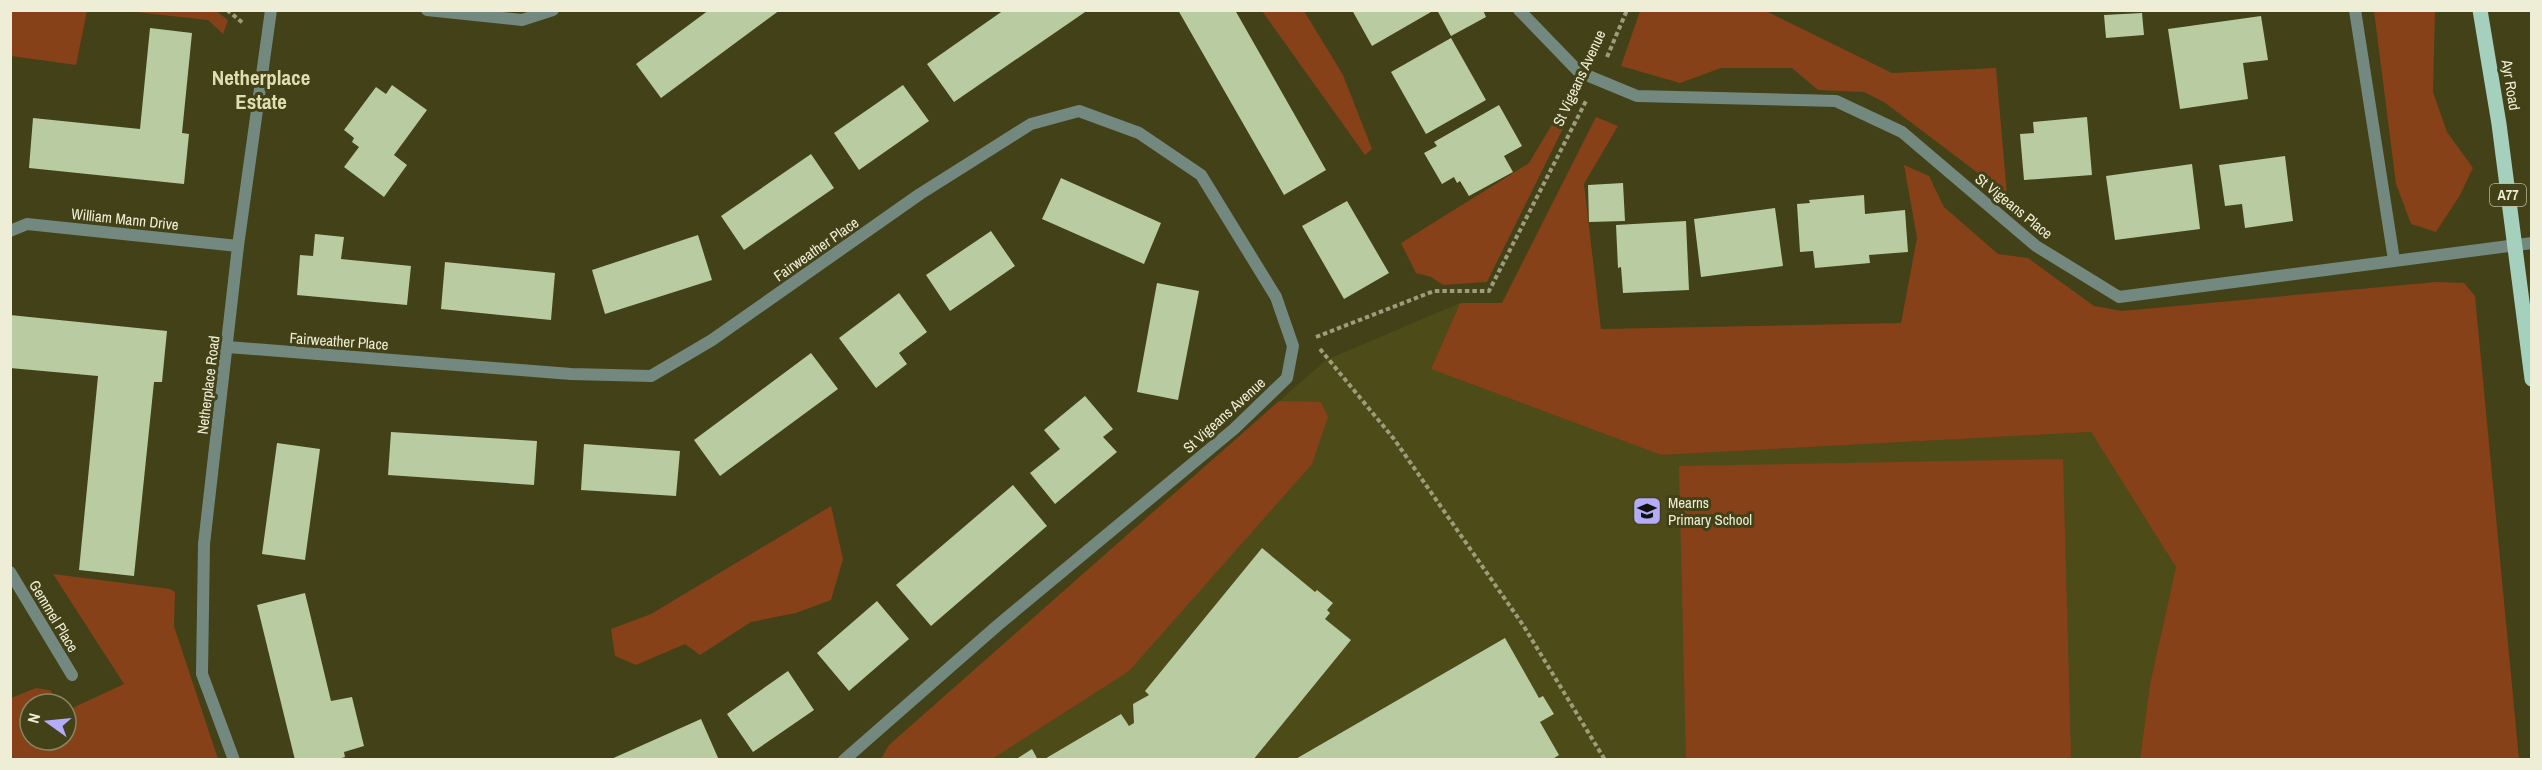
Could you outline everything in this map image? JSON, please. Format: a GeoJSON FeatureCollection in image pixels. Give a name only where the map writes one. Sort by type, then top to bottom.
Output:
{"type":"FeatureCollection","features":[{"type":"Feature","properties":{"kind":"main road","name":"Ayr Road"},"geometry":{"type":"LineString","coordinates":[[2480,10],[2499,124],[2532,379]]}},
{"type":"Feature","properties":{"kind":"street","name":"Netherplace Road"},"geometry":{"type":"LineString","coordinates":[[234,759],[202,674],[204,544],[238,246],[271,10]]}},
{"type":"Feature","properties":{"kind":"street"},"geometry":{"type":"LineString","coordinates":[[427,10],[522,20],[553,10]]}},
{"type":"Feature","properties":{"kind":"street","name":"St Vigeans Place"},"geometry":{"type":"LineString","coordinates":[[1519,10],[1579,72],[1637,96],[1836,101],[1902,132],[2036,246],[2120,297],[2532,243]]}},
{"type":"Feature","properties":{"kind":"street"},"geometry":{"type":"LineString","coordinates":[[2355,10],[2394,260]]}},
{"type":"Feature","properties":{"kind":"street","name":"Fairweather Place"},"geometry":{"type":"LineString","coordinates":[[228,347],[571,374],[651,376],[712,340],[920,194],[1031,124],[1079,111],[1139,133],[1201,175],[1276,297],[1293,346]]}},
{"type":"Feature","properties":{"kind":"street","name":"William Mann Drive"},"geometry":{"type":"LineString","coordinates":[[10,231],[27,224],[238,246]]}},
{"type":"Feature","properties":{"kind":"street","name":"St Vigeans Avenue"},"geometry":{"type":"LineString","coordinates":[[844,759],[998,625],[1234,429],[1287,378],[1293,346]]}},
{"type":"Feature","properties":{"kind":"street","name":"Gemmel Place"},"geometry":{"type":"LineString","coordinates":[[10,572],[72,675]]}},
{"type":"Feature","properties":{"kind":"path","name":"St Vigeans Avenue"},"geometry":{"type":"LineString","coordinates":[[1605,759],[1523,625],[1394,439],[1311,339],[1434,291],[1489,291],[1598,80],[1627,10]]}},
{"type":"Feature","properties":{"kind":"shaded area"},"geometry":{"type":"Polygon","coordinates":[[[11,10],[87,11],[76,65],[11,56],[11,10]]]}},
{"type":"Feature","properties":{"kind":"shaded area"},"geometry":{"type":"Polygon","coordinates":[[[126,11],[216,11],[228,20],[223,34],[208,20],[126,11]]]}},
{"type":"Feature","properties":{"kind":"shaded area"},"geometry":{"type":"Polygon","coordinates":[[[1262,11],[1304,11],[1343,75],[1372,149],[1365,155],[1262,11]]]}},
{"type":"Feature","properties":{"kind":"shaded area"},"geometry":{"type":"Polygon","coordinates":[[[1640,11],[1766,11],[1892,73],[1996,68],[2007,195],[1884,102],[1864,92],[1818,90],[1792,68],[1721,68],[1680,83],[1621,66],[1640,11]]]}},
{"type":"Feature","properties":{"kind":"shaded area"},"geometry":{"type":"Polygon","coordinates":[[[2374,11],[2435,11],[2433,92],[2447,132],[2473,168],[2460,195],[2436,232],[2411,224],[2396,184],[2374,11]]]}},
{"type":"Feature","properties":{"kind":"shaded area"},"geometry":{"type":"Polygon","coordinates":[[[1572,91],[1579,96],[1487,282],[1443,285],[1431,277],[1416,273],[1401,243],[1529,163],[1572,91]]]}},
{"type":"Feature","properties":{"kind":"shaded area"},"geometry":{"type":"Polygon","coordinates":[[[1596,117],[1618,126],[1584,184],[1601,329],[1901,323],[1917,238],[1904,165],[1929,176],[1944,207],[1998,254],[2028,258],[2094,306],[2122,311],[2436,282],[2464,283],[2475,296],[2519,759],[2140,759],[2150,684],[2176,567],[2091,432],[1661,455],[1431,369],[1460,303],[1502,303],[1596,117]]]}},
{"type":"Feature","properties":{"kind":"shaded area","name":"Mearns Primary School"},"geometry":{"type":"Polygon","coordinates":[[[1460,303],[1431,369],[1661,455],[2091,432],[2176,567],[2150,684],[2140,759],[881,760],[889,745],[1326,360],[1460,303]]]}},
{"type":"Feature","properties":{"kind":"shaded area"},"geometry":{"type":"Polygon","coordinates":[[[1279,401],[1321,402],[1328,417],[1312,464],[1129,671],[992,759],[881,759],[889,745],[1279,401]]]}},
{"type":"Feature","properties":{"kind":"shaded area"},"geometry":{"type":"Polygon","coordinates":[[[2063,459],[2071,759],[1686,759],[1679,466],[2063,459]]]}},
{"type":"Feature","properties":{"kind":"shaded area"},"geometry":{"type":"Polygon","coordinates":[[[831,506],[843,559],[831,600],[796,613],[751,622],[700,655],[685,644],[636,665],[615,656],[611,629],[651,614],[831,506]]]}},
{"type":"Feature","properties":{"kind":"shaded area"},"geometry":{"type":"Polygon","coordinates":[[[53,574],[170,589],[175,592],[174,626],[218,759],[11,759],[11,698],[18,695],[18,752],[78,752],[78,705],[124,684],[53,574]]]}},
{"type":"Feature","properties":{"kind":"shaded area"},"geometry":{"type":"Polygon","coordinates":[[[36,688],[51,692],[26,692],[36,688]]]}},
{"type":"Feature","properties":{"kind":"building"},"geometry":{"type":"Polygon","coordinates":[[[709,10],[780,10],[661,98],[636,64],[709,10]]]}},
{"type":"Feature","properties":{"kind":"building"},"geometry":{"type":"Polygon","coordinates":[[[1004,10],[1088,10],[954,102],[927,64],[1004,10]]]}},
{"type":"Feature","properties":{"kind":"building"},"geometry":{"type":"Polygon","coordinates":[[[1178,10],[1235,10],[1326,170],[1284,195],[1178,10]]]}},
{"type":"Feature","properties":{"kind":"building"},"geometry":{"type":"Polygon","coordinates":[[[1352,10],[1431,10],[1431,12],[1372,46],[1352,10]]]}},
{"type":"Feature","properties":{"kind":"building"},"geometry":{"type":"Polygon","coordinates":[[[1437,10],[1483,10],[1486,17],[1451,36],[1437,10]]]}},
{"type":"Feature","properties":{"kind":"building"},"geometry":{"type":"Polygon","coordinates":[[[2142,13],[2144,35],[2106,38],[2104,15],[2142,13]]]}},
{"type":"Feature","properties":{"kind":"building"},"geometry":{"type":"Polygon","coordinates":[[[2261,16],[2268,60],[2243,63],[2248,99],[2180,109],[2168,29],[2261,16]]]}},
{"type":"Feature","properties":{"kind":"building"},"geometry":{"type":"Polygon","coordinates":[[[150,28],[192,33],[182,133],[189,134],[184,184],[29,168],[33,118],[140,129],[150,28]]]}},
{"type":"Feature","properties":{"kind":"building"},"geometry":{"type":"Polygon","coordinates":[[[1451,38],[1486,100],[1426,134],[1391,72],[1451,38]]]}},
{"type":"Feature","properties":{"kind":"building"},"geometry":{"type":"Polygon","coordinates":[[[392,85],[427,110],[394,155],[407,165],[384,197],[344,167],[359,147],[352,142],[354,138],[344,130],[376,87],[386,94],[392,85]]]}},
{"type":"Feature","properties":{"kind":"building"},"geometry":{"type":"Polygon","coordinates":[[[903,85],[929,121],[859,170],[834,133],[903,85]]]}},
{"type":"Feature","properties":{"kind":"building"},"geometry":{"type":"Polygon","coordinates":[[[1499,105],[1522,146],[1504,156],[1513,172],[1469,196],[1460,181],[1457,183],[1454,177],[1442,184],[1424,153],[1437,146],[1434,142],[1499,105]]]}},
{"type":"Feature","properties":{"kind":"building"},"geometry":{"type":"Polygon","coordinates":[[[2087,117],[2092,175],[2024,180],[2020,134],[2034,133],[2033,122],[2087,117]]]}},
{"type":"Feature","properties":{"kind":"building"},"geometry":{"type":"Polygon","coordinates":[[[811,154],[834,188],[744,250],[721,216],[811,154]]]}},
{"type":"Feature","properties":{"kind":"building"},"geometry":{"type":"Polygon","coordinates":[[[2285,156],[2293,221],[2245,228],[2242,204],[2225,206],[2219,165],[2285,156]]]}},
{"type":"Feature","properties":{"kind":"building"},"geometry":{"type":"Polygon","coordinates":[[[2192,164],[2200,229],[2115,240],[2106,176],[2192,164]]]}},
{"type":"Feature","properties":{"kind":"building"},"geometry":{"type":"Polygon","coordinates":[[[1061,178],[1161,223],[1144,264],[1042,219],[1061,178]]]}},
{"type":"Feature","properties":{"kind":"building"},"geometry":{"type":"Polygon","coordinates":[[[1623,183],[1625,221],[1589,222],[1588,185],[1623,183]]]}},
{"type":"Feature","properties":{"kind":"building"},"geometry":{"type":"Polygon","coordinates":[[[1864,195],[1865,214],[1905,210],[1908,252],[1869,255],[1870,263],[1815,268],[1813,251],[1800,252],[1797,204],[1810,203],[1809,200],[1864,195]]]}},
{"type":"Feature","properties":{"kind":"building"},"geometry":{"type":"Polygon","coordinates":[[[1347,201],[1389,273],[1344,299],[1302,226],[1347,201]]]}},
{"type":"Feature","properties":{"kind":"building"},"geometry":{"type":"Polygon","coordinates":[[[1775,208],[1783,266],[1701,277],[1694,219],[1775,208]]]}},
{"type":"Feature","properties":{"kind":"building"},"geometry":{"type":"Polygon","coordinates":[[[1686,221],[1689,290],[1623,293],[1621,267],[1618,268],[1616,225],[1686,221]]]}},
{"type":"Feature","properties":{"kind":"building"},"geometry":{"type":"Polygon","coordinates":[[[991,231],[1015,266],[950,311],[926,275],[991,231]]]}},
{"type":"Feature","properties":{"kind":"building"},"geometry":{"type":"Polygon","coordinates":[[[315,234],[344,237],[341,259],[411,266],[407,305],[297,295],[300,255],[313,256],[315,234]]]}},
{"type":"Feature","properties":{"kind":"building"},"geometry":{"type":"Polygon","coordinates":[[[698,235],[712,280],[605,314],[592,270],[698,235]]]}},
{"type":"Feature","properties":{"kind":"building"},"geometry":{"type":"Polygon","coordinates":[[[445,262],[555,273],[551,320],[441,309],[445,262]]]}},
{"type":"Feature","properties":{"kind":"building"},"geometry":{"type":"Polygon","coordinates":[[[1157,283],[1199,291],[1178,400],[1137,392],[1157,283]]]}},
{"type":"Feature","properties":{"kind":"building"},"geometry":{"type":"Polygon","coordinates":[[[899,293],[927,332],[899,353],[907,364],[876,388],[839,338],[899,293]]]}},
{"type":"Feature","properties":{"kind":"building"},"geometry":{"type":"Polygon","coordinates":[[[10,315],[167,331],[162,382],[154,382],[134,576],[79,570],[98,376],[10,368],[10,315]]]}},
{"type":"Feature","properties":{"kind":"building"},"geometry":{"type":"Polygon","coordinates":[[[811,353],[838,389],[720,476],[694,440],[811,353]]]}},
{"type":"Feature","properties":{"kind":"building"},"geometry":{"type":"Polygon","coordinates":[[[1085,396],[1113,429],[1103,437],[1117,452],[1055,504],[1030,473],[1060,449],[1044,430],[1085,396]]]}},
{"type":"Feature","properties":{"kind":"building"},"geometry":{"type":"Polygon","coordinates":[[[391,432],[537,441],[534,485],[388,475],[391,432]]]}},
{"type":"Feature","properties":{"kind":"building"},"geometry":{"type":"Polygon","coordinates":[[[277,443],[320,449],[305,560],[262,554],[277,443]]]}},
{"type":"Feature","properties":{"kind":"building"},"geometry":{"type":"Polygon","coordinates":[[[584,444],[680,451],[676,496],[581,490],[584,444]]]}},
{"type":"Feature","properties":{"kind":"building"},"geometry":{"type":"Polygon","coordinates":[[[1013,485],[1047,526],[931,626],[896,585],[1013,485]]]}},
{"type":"Feature","properties":{"kind":"building"},"geometry":{"type":"Polygon","coordinates":[[[1262,548],[1315,592],[1317,590],[1333,603],[1327,610],[1330,613],[1325,619],[1351,640],[1253,760],[1043,760],[1121,714],[1129,726],[1134,723],[1133,704],[1149,695],[1145,691],[1262,548]]]}},
{"type":"Feature","properties":{"kind":"building"},"geometry":{"type":"Polygon","coordinates":[[[305,593],[331,701],[352,697],[364,746],[344,752],[345,757],[335,760],[295,760],[257,605],[305,593]]]}},
{"type":"Feature","properties":{"kind":"building"},"geometry":{"type":"Polygon","coordinates":[[[877,601],[909,639],[849,691],[817,653],[877,601]]]}},
{"type":"Feature","properties":{"kind":"building"},"geometry":{"type":"Polygon","coordinates":[[[1505,638],[1539,698],[1543,696],[1554,714],[1540,722],[1559,755],[1551,760],[1294,760],[1505,638]]]}},
{"type":"Feature","properties":{"kind":"building"},"geometry":{"type":"Polygon","coordinates":[[[788,671],[814,710],[753,752],[727,714],[788,671]]]}},
{"type":"Feature","properties":{"kind":"building"},"geometry":{"type":"Polygon","coordinates":[[[701,719],[719,760],[609,760],[701,719]]]}},
{"type":"Feature","properties":{"kind":"building"},"geometry":{"type":"Polygon","coordinates":[[[1032,749],[1038,760],[1015,760],[1032,749]]]}},
{"type":"Feature","properties":{"kind":"place","name":"Mearns Primary School"},"geometry":{"type":"Point","coordinates":[1647,511]}},
{"type":"Feature","properties":{"kind":"district","name":"Netherplace Estate"},"geometry":{"type":"Point","coordinates":[261,89]}}]}
